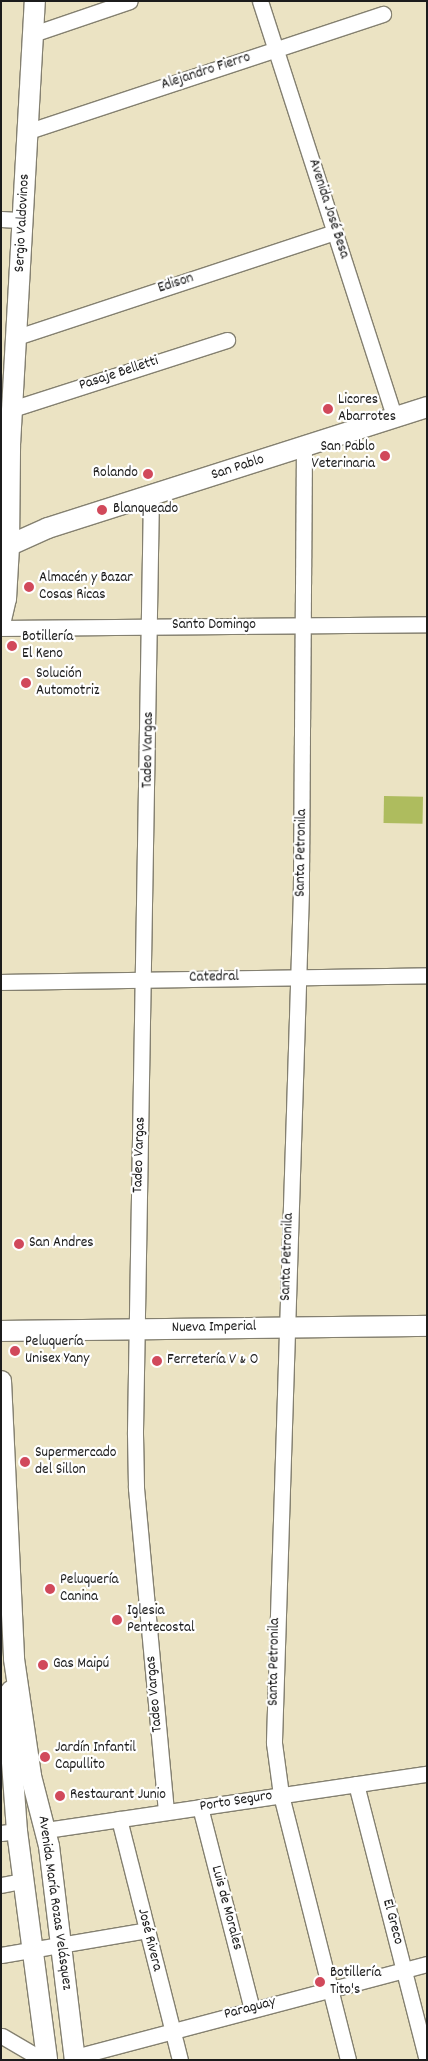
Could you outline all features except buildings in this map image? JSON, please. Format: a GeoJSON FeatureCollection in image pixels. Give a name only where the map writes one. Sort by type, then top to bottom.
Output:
{"type":"FeatureCollection","features":[{"type":"Feature","properties":{"kind":"main road","name":"Sergio Valdovinos"},"geometry":{"type":"LineString","coordinates":[[5,541],[35,1]]}},
{"type":"Feature","properties":{"kind":"main road","name":"San Pablo"},"geometry":{"type":"LineString","coordinates":[[5,541],[427,407]]}},
{"type":"Feature","properties":{"kind":"main road","name":"Sergio Valdovinos"},"geometry":{"type":"LineString","coordinates":[[1,469],[10,445]]}},
{"type":"Feature","properties":{"kind":"main road"},"geometry":{"type":"LineString","coordinates":[[1,620],[5,541]]}},
{"type":"Feature","properties":{"kind":"main road","name":"Nueva Imperial"},"geometry":{"type":"LineString","coordinates":[[1,1331],[427,1326]]}},
{"type":"Feature","properties":{"kind":"main road","name":"Avenida María Rozas Velásquez"},"geometry":{"type":"LineString","coordinates":[[1,1381],[5,1590],[32,1776],[46,1830],[75,2058]]}},
{"type":"Feature","properties":{"kind":"main road","name":"Avenida María Rozas Velásquez"},"geometry":{"type":"LineString","coordinates":[[14,1659],[5,1722],[9,1832],[22,1881],[47,2060]]}},
{"type":"Feature","properties":{"kind":"street"},"geometry":{"type":"LineString","coordinates":[[33,34],[130,1]]}},
{"type":"Feature","properties":{"kind":"street","name":"Avenida José Besa"},"geometry":{"type":"LineString","coordinates":[[260,1],[395,418]]}},
{"type":"Feature","properties":{"kind":"street","name":"Alejandro Fierro"},"geometry":{"type":"LineString","coordinates":[[29,131],[383,14]]}},
{"type":"Feature","properties":{"kind":"street"},"geometry":{"type":"LineString","coordinates":[[1,219],[24,220]]}},
{"type":"Feature","properties":{"kind":"street","name":"Edison"},"geometry":{"type":"LineString","coordinates":[[17,337],[335,232]]}},
{"type":"Feature","properties":{"kind":"street","name":"Pasaje Belletti"},"geometry":{"type":"LineString","coordinates":[[12,409],[227,340]]}},
{"type":"Feature","properties":{"kind":"street","name":"Santa Petronila"},"geometry":{"type":"LineString","coordinates":[[304,446],[304,625],[298,977],[285,1327],[274,1731],[281,1795],[348,2060]]}},
{"type":"Feature","properties":{"kind":"street","name":"Tadeo Vargas"},"geometry":{"type":"LineString","coordinates":[[151,495],[145,979],[135,1329],[136,1488],[166,1812]]}},
{"type":"Feature","properties":{"kind":"street","name":"Santo Domingo"},"geometry":{"type":"LineString","coordinates":[[1,628],[427,624]]}},
{"type":"Feature","properties":{"kind":"street","name":"Catedral"},"geometry":{"type":"LineString","coordinates":[[1,982],[427,975]]}},
{"type":"Feature","properties":{"kind":"street","name":"Porto Seguro"},"geometry":{"type":"LineString","coordinates":[[46,1830],[427,1774]]}},
{"type":"Feature","properties":{"kind":"street","name":"El Greco"},"geometry":{"type":"LineString","coordinates":[[356,1784],[427,2060]]}},
{"type":"Feature","properties":{"kind":"street","name":"Luis de Morales"},"geometry":{"type":"LineString","coordinates":[[200,1808],[252,2009]]}},
{"type":"Feature","properties":{"kind":"street","name":"José Rivera"},"geometry":{"type":"LineString","coordinates":[[119,1819],[180,2060]]}},
{"type":"Feature","properties":{"kind":"street"},"geometry":{"type":"LineString","coordinates":[[1,1885],[22,1881]]}},
{"type":"Feature","properties":{"kind":"street"},"geometry":{"type":"LineString","coordinates":[[1,1955],[147,1930]]}},
{"type":"Feature","properties":{"kind":"street","name":"Paraguay"},"geometry":{"type":"LineString","coordinates":[[75,2058],[172,2030],[427,1964]]}},
{"type":"Feature","properties":{"kind":"street"},"geometry":{"type":"LineString","coordinates":[[2,2036],[43,2060]]}},
{"type":"Feature","properties":{"kind":"green space"},"geometry":{"type":"Polygon","coordinates":[[[384,796],[423,797],[423,824],[384,823],[384,796]]]}},
{"type":"Feature","properties":{"kind":"place","name":"Licores Abarrotes"},"geometry":{"type":"Point","coordinates":[328,409]}},
{"type":"Feature","properties":{"kind":"place","name":"San Pablo Veterinaria"},"geometry":{"type":"Point","coordinates":[385,456]}},
{"type":"Feature","properties":{"kind":"place","name":"Rolando"},"geometry":{"type":"Point","coordinates":[148,474]}},
{"type":"Feature","properties":{"kind":"place","name":"Blanqueado"},"geometry":{"type":"Point","coordinates":[102,510]}},
{"type":"Feature","properties":{"kind":"place","name":"Almacén y Bazar Cosas Ricas"},"geometry":{"type":"Point","coordinates":[29,587]}},
{"type":"Feature","properties":{"kind":"place","name":"Botillería El Keno"},"geometry":{"type":"Point","coordinates":[12,646]}},
{"type":"Feature","properties":{"kind":"place","name":"Solución Automotriz"},"geometry":{"type":"Point","coordinates":[26,683]}},
{"type":"Feature","properties":{"kind":"place","name":"San Andres"},"geometry":{"type":"Point","coordinates":[19,1244]}},
{"type":"Feature","properties":{"kind":"place","name":"Peluquería Unisex Yany"},"geometry":{"type":"Point","coordinates":[15,1351]}},
{"type":"Feature","properties":{"kind":"place","name":"Ferretería V & O"},"geometry":{"type":"Point","coordinates":[157,1361]}},
{"type":"Feature","properties":{"kind":"place","name":"Supermercado del Sillon"},"geometry":{"type":"Point","coordinates":[25,1462]}},
{"type":"Feature","properties":{"kind":"place","name":"Peluquería Canina"},"geometry":{"type":"Point","coordinates":[50,1589]}},
{"type":"Feature","properties":{"kind":"place","name":"Iglesia Pentecostal"},"geometry":{"type":"Point","coordinates":[117,1620]}},
{"type":"Feature","properties":{"kind":"place","name":"Gas Maipú"},"geometry":{"type":"Point","coordinates":[43,1665]}},
{"type":"Feature","properties":{"kind":"place","name":"Jardín Infantil Capullito"},"geometry":{"type":"Point","coordinates":[45,1757]}},
{"type":"Feature","properties":{"kind":"place","name":"Restaurant Junio"},"geometry":{"type":"Point","coordinates":[60,1796]}},
{"type":"Feature","properties":{"kind":"place","name":"Botillería Tito's"},"geometry":{"type":"Point","coordinates":[320,1982]}}]}
